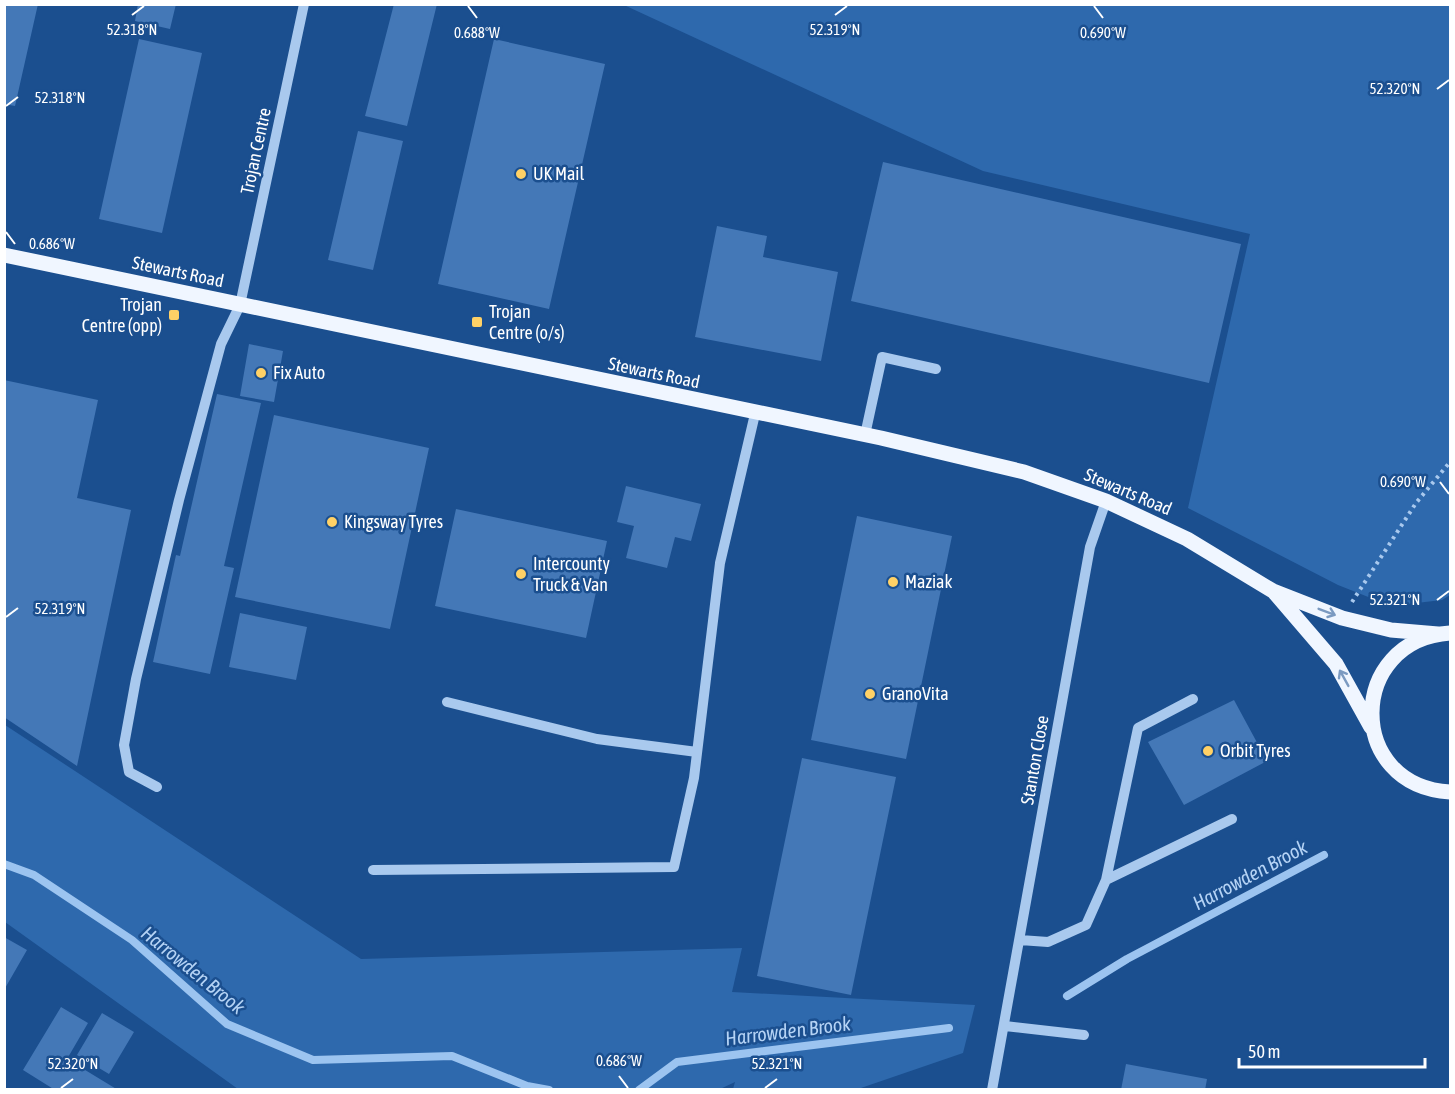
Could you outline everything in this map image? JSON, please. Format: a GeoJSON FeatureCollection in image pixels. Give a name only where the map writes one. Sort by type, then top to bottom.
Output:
{"type":"FeatureCollection","features":[{"type":"Feature","properties":{"kind":"main road","name":"Stewarts Road"},"geometry":{"type":"LineString","coordinates":[[4,255],[755,414],[865,435],[1024,472],[1106,501],[1186,539],[1273,591],[1342,618],[1391,630],[1444,634]]}},
{"type":"Feature","properties":{"kind":"main road","name":"Stewarts Road"},"geometry":{"type":"LineString","coordinates":[[1273,591],[1336,664],[1372,729]]}},
{"type":"Feature","properties":{"kind":"main road"},"geometry":{"type":"LineString","coordinates":[[1444,634],[1408,646],[1385,668],[1372,697],[1372,729],[1383,757],[1404,778],[1432,791],[1450,792]]}},
{"type":"Feature","properties":{"kind":"street","name":"Trojan Centre"},"geometry":{"type":"LineString","coordinates":[[157,787],[129,772],[124,745],[136,679],[179,500],[221,344],[240,305],[304,4]]}},
{"type":"Feature","properties":{"kind":"street"},"geometry":{"type":"LineString","coordinates":[[865,435],[882,357],[936,369]]}},
{"type":"Feature","properties":{"kind":"street"},"geometry":{"type":"LineString","coordinates":[[373,870],[674,867],[698,753],[720,562],[755,414]]}},
{"type":"Feature","properties":{"kind":"street","name":"Stanton Close"},"geometry":{"type":"LineString","coordinates":[[992,1089],[1090,547],[1106,501]]}},
{"type":"Feature","properties":{"kind":"street"},"geometry":{"type":"LineString","coordinates":[[1020,940],[1048,942],[1086,925],[1106,880],[1137,728],[1193,699]]}},
{"type":"Feature","properties":{"kind":"street"},"geometry":{"type":"LineString","coordinates":[[447,702],[597,740],[698,753]]}},
{"type":"Feature","properties":{"kind":"street"},"geometry":{"type":"LineString","coordinates":[[1106,880],[1232,819]]}},
{"type":"Feature","properties":{"kind":"street"},"geometry":{"type":"LineString","coordinates":[[1005,1026],[1084,1035]]}},
{"type":"Feature","properties":{"kind":"path"},"geometry":{"type":"LineString","coordinates":[[1342,618],[1416,502],[1450,462]]}},
{"type":"Feature","properties":{"kind":"shaded area"},"geometry":{"type":"Polygon","coordinates":[[[624,5],[1450,5],[1450,595],[1442,600],[1391,606],[1338,585],[1188,508],[1250,234],[983,171],[624,5]]]}},
{"type":"Feature","properties":{"kind":"shaded area"},"geometry":{"type":"Polygon","coordinates":[[[5,725],[361,959],[742,948],[732,992],[975,1005],[963,1053],[858,1089],[733,1089],[735,1082],[718,1090],[238,1089],[5,922],[5,725]]]}},
{"type":"Feature","properties":{"kind":"building"},"geometry":{"type":"Polygon","coordinates":[[[4,4],[38,4],[15,106],[4,104],[4,4]]]}},
{"type":"Feature","properties":{"kind":"building"},"geometry":{"type":"Polygon","coordinates":[[[138,4],[176,4],[170,29],[135,21],[138,4]]]}},
{"type":"Feature","properties":{"kind":"building"},"geometry":{"type":"Polygon","coordinates":[[[394,4],[437,4],[407,126],[365,116],[394,4]]]}},
{"type":"Feature","properties":{"kind":"building"},"geometry":{"type":"Polygon","coordinates":[[[139,39],[202,53],[162,233],[99,219],[139,39]]]}},
{"type":"Feature","properties":{"kind":"building","name":"UK Mail"},"geometry":{"type":"Polygon","coordinates":[[[494,39],[605,64],[549,309],[438,284],[494,39]]]}},
{"type":"Feature","properties":{"kind":"building"},"geometry":{"type":"Polygon","coordinates":[[[358,131],[403,141],[373,270],[328,260],[358,131]]]}},
{"type":"Feature","properties":{"kind":"building"},"geometry":{"type":"Polygon","coordinates":[[[883,162],[1241,244],[1209,383],[851,301],[883,162]]]}},
{"type":"Feature","properties":{"kind":"building"},"geometry":{"type":"Polygon","coordinates":[[[717,226],[767,236],[763,257],[838,272],[821,361],[695,337],[717,226]]]}},
{"type":"Feature","properties":{"kind":"building","name":"Fix Auto"},"geometry":{"type":"Polygon","coordinates":[[[249,344],[283,351],[274,402],[240,396],[249,344]]]}},
{"type":"Feature","properties":{"kind":"building"},"geometry":{"type":"Polygon","coordinates":[[[4,380],[98,400],[77,498],[131,510],[77,766],[4,717],[4,380]]]}},
{"type":"Feature","properties":{"kind":"building"},"geometry":{"type":"Polygon","coordinates":[[[217,394],[261,403],[224,566],[234,568],[210,674],[153,662],[176,555],[180,556],[217,394]]]}},
{"type":"Feature","properties":{"kind":"building","name":"Kingsway Tyres"},"geometry":{"type":"Polygon","coordinates":[[[274,415],[429,448],[390,629],[235,597],[274,415]]]}},
{"type":"Feature","properties":{"kind":"building","name":"Intercounty Truck & Van"},"geometry":{"type":"Polygon","coordinates":[[[626,486],[701,504],[691,541],[675,537],[667,568],[626,558],[634,526],[617,522],[626,486]]]}},
{"type":"Feature","properties":{"kind":"building","name":"Intercounty Truck & Van"},"geometry":{"type":"Polygon","coordinates":[[[456,509],[607,541],[586,638],[435,606],[456,509]]]}},
{"type":"Feature","properties":{"kind":"building"},"geometry":{"type":"Polygon","coordinates":[[[857,516],[952,536],[906,759],[811,740],[857,516]]]}},
{"type":"Feature","properties":{"kind":"building"},"geometry":{"type":"Polygon","coordinates":[[[240,613],[307,627],[296,680],[229,667],[240,613]]]}},
{"type":"Feature","properties":{"kind":"building","name":"Orbit Tyres"},"geometry":{"type":"Polygon","coordinates":[[[1234,700],[1267,761],[1184,805],[1148,742],[1234,700]]]}},
{"type":"Feature","properties":{"kind":"building"},"geometry":{"type":"Polygon","coordinates":[[[802,758],[896,777],[851,995],[757,976],[802,758]]]}},
{"type":"Feature","properties":{"kind":"building"},"geometry":{"type":"Polygon","coordinates":[[[4,937],[27,950],[4,990],[4,937]]]}},
{"type":"Feature","properties":{"kind":"building"},"geometry":{"type":"Polygon","coordinates":[[[61,1007],[88,1023],[67,1059],[118,1090],[55,1090],[23,1070],[61,1007]]]}},
{"type":"Feature","properties":{"kind":"building"},"geometry":{"type":"Polygon","coordinates":[[[102,1013],[134,1032],[109,1074],[77,1055],[102,1013]]]}},
{"type":"Feature","properties":{"kind":"building"},"geometry":{"type":"Polygon","coordinates":[[[1126,1064],[1207,1079],[1205,1090],[1121,1090],[1126,1064]]]}},
{"type":"Feature","properties":{"kind":"waterway","name":"Harrowden Brook"},"geometry":{"type":"LineString","coordinates":[[1067,996],[1127,959],[1324,855]]}},
{"type":"Feature","properties":{"kind":"waterway","name":"Harrowden Brook"},"geometry":{"type":"LineString","coordinates":[[4,864],[34,875],[132,940],[227,1024],[313,1060],[452,1056],[527,1086],[549,1090]]}},
{"type":"Feature","properties":{"kind":"waterway","name":"Harrowden Brook"},"geometry":{"type":"LineString","coordinates":[[639,1090],[677,1062],[949,1028]]}},
{"type":"Feature","properties":{"kind":"place","name":"UK Mail"},"geometry":{"type":"Point","coordinates":[521,174]}},
{"type":"Feature","properties":{"kind":"place","name":"Trojan Centre (opp)"},"geometry":{"type":"Point","coordinates":[174,315]}},
{"type":"Feature","properties":{"kind":"place","name":"Trojan Centre (o/s)"},"geometry":{"type":"Point","coordinates":[477,322]}},
{"type":"Feature","properties":{"kind":"place","name":"Fix Auto"},"geometry":{"type":"Point","coordinates":[261,373]}},
{"type":"Feature","properties":{"kind":"place","name":"Kingsway Tyres"},"geometry":{"type":"Point","coordinates":[332,522]}},
{"type":"Feature","properties":{"kind":"place","name":"Intercounty Truck & Van"},"geometry":{"type":"Point","coordinates":[521,574]}},
{"type":"Feature","properties":{"kind":"place","name":"Maziak"},"geometry":{"type":"Point","coordinates":[893,582]}},
{"type":"Feature","properties":{"kind":"place","name":"GranoVita"},"geometry":{"type":"Point","coordinates":[870,694]}},
{"type":"Feature","properties":{"kind":"place","name":"Orbit Tyres"},"geometry":{"type":"Point","coordinates":[1208,751]}}]}
